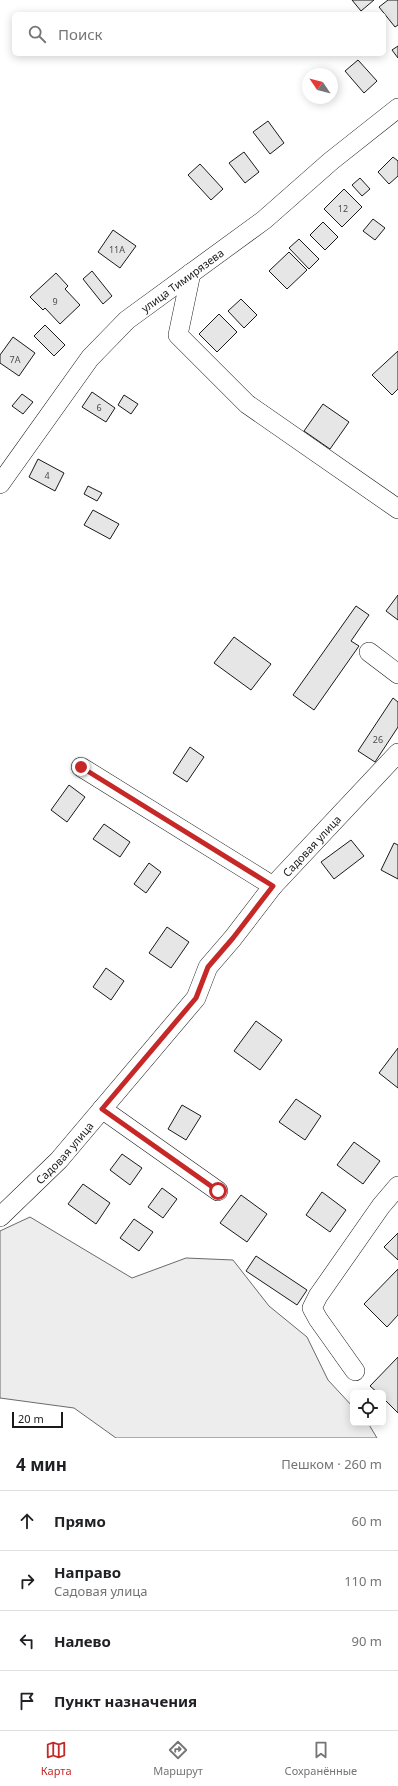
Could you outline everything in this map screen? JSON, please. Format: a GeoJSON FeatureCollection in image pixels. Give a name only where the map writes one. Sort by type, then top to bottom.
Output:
{"type":"FeatureCollection","features":[{"type":"Feature","properties":{"kind":"street","name":"улица Тимирязева"},"geometry":{"type":"LineString","coordinates":[[0,484],[90,358],[127,320],[264,220],[331,161],[398,108]]}},
{"type":"Feature","properties":{"kind":"street"},"geometry":{"type":"LineString","coordinates":[[191,273],[178,335],[247,404],[398,509]]}},
{"type":"Feature","properties":{"kind":"street"},"geometry":{"type":"LineString","coordinates":[[369,652],[398,674]]}},
{"type":"Feature","properties":{"kind":"street","name":"Садовая улица"},"geometry":{"type":"LineString","coordinates":[[0,1217],[59,1160],[196,998],[208,967],[233,938],[273,886],[398,753]]}},
{"type":"Feature","properties":{"kind":"street"},"geometry":{"type":"LineString","coordinates":[[81,767],[273,886]]}},
{"type":"Feature","properties":{"kind":"street"},"geometry":{"type":"LineString","coordinates":[[102,1109],[218,1191]]}},
{"type":"Feature","properties":{"kind":"street"},"geometry":{"type":"LineString","coordinates":[[355,1371],[318,1319],[312,1308],[381,1206],[398,1186]]}},
{"type":"Feature","properties":{"kind":"shaded area"},"geometry":{"type":"Polygon","coordinates":[[[30,1217],[132,1278],[186,1258],[233,1260],[269,1306],[307,1337],[328,1380],[350,1404],[350,1426],[370,1426],[377,1438],[116,1438],[74,1408],[0,1398],[0,1231],[30,1217]]]}},
{"type":"Feature","properties":{"kind":"building"},"geometry":{"type":"Polygon","coordinates":[[[352,0],[374,0],[361,11],[352,0]]]}},
{"type":"Feature","properties":{"kind":"building"},"geometry":{"type":"Polygon","coordinates":[[[388,0],[398,0],[398,25],[395,27],[386,16],[386,12],[383,12],[379,7],[388,0]]]}},
{"type":"Feature","properties":{"kind":"building"},"geometry":{"type":"Polygon","coordinates":[[[398,46],[398,58],[392,50],[398,46]]]}},
{"type":"Feature","properties":{"kind":"building"},"geometry":{"type":"Polygon","coordinates":[[[358,60],[377,81],[364,93],[345,71],[358,60]]]}},
{"type":"Feature","properties":{"kind":"building"},"geometry":{"type":"Polygon","coordinates":[[[268,121],[284,143],[270,154],[253,132],[268,121]]]}},
{"type":"Feature","properties":{"kind":"building"},"geometry":{"type":"Polygon","coordinates":[[[244,152],[259,172],[245,183],[229,163],[244,152]]]}},
{"type":"Feature","properties":{"kind":"building"},"geometry":{"type":"Polygon","coordinates":[[[393,157],[398,161],[398,176],[389,184],[378,172],[393,157]]]}},
{"type":"Feature","properties":{"kind":"building"},"geometry":{"type":"Polygon","coordinates":[[[200,164],[223,189],[211,200],[188,175],[200,164]]]}},
{"type":"Feature","properties":{"kind":"building"},"geometry":{"type":"Polygon","coordinates":[[[360,178],[370,189],[362,196],[352,185],[360,178]]]}},
{"type":"Feature","properties":{"kind":"building"},"geometry":{"type":"Polygon","coordinates":[[[344,189],[362,207],[342,227],[324,209],[344,189]]]}},
{"type":"Feature","properties":{"kind":"building"},"geometry":{"type":"Polygon","coordinates":[[[373,219],[385,228],[375,240],[363,231],[373,219]]]}},
{"type":"Feature","properties":{"kind":"building"},"geometry":{"type":"Polygon","coordinates":[[[323,222],[338,237],[325,250],[310,235],[323,222]]]}},
{"type":"Feature","properties":{"kind":"building"},"geometry":{"type":"Polygon","coordinates":[[[113,230],[136,246],[120,268],[98,252],[113,230]]]}},
{"type":"Feature","properties":{"kind":"building"},"geometry":{"type":"Polygon","coordinates":[[[299,239],[319,259],[309,269],[289,248],[299,239]]]}},
{"type":"Feature","properties":{"kind":"building"},"geometry":{"type":"Polygon","coordinates":[[[289,252],[307,270],[287,289],[269,271],[289,252]]]}},
{"type":"Feature","properties":{"kind":"building"},"geometry":{"type":"Polygon","coordinates":[[[92,271],[112,296],[103,304],[83,279],[92,271]]]}},
{"type":"Feature","properties":{"kind":"building"},"geometry":{"type":"Polygon","coordinates":[[[56,273],[68,286],[65,289],[80,305],[60,324],[45,308],[43,310],[30,297],[56,273]]]}},
{"type":"Feature","properties":{"kind":"building"},"geometry":{"type":"Polygon","coordinates":[[[241,299],[257,315],[244,328],[228,311],[241,299]]]}},
{"type":"Feature","properties":{"kind":"building"},"geometry":{"type":"Polygon","coordinates":[[[219,314],[237,332],[217,352],[199,334],[219,314]]]}},
{"type":"Feature","properties":{"kind":"building"},"geometry":{"type":"Polygon","coordinates":[[[45,325],[65,345],[54,356],[34,336],[45,325]]]}},
{"type":"Feature","properties":{"kind":"building"},"geometry":{"type":"Polygon","coordinates":[[[13,337],[35,353],[19,376],[0,363],[0,355],[13,337]]]}},
{"type":"Feature","properties":{"kind":"building"},"geometry":{"type":"Polygon","coordinates":[[[398,351],[398,389],[392,395],[372,375],[398,351]]]}},
{"type":"Feature","properties":{"kind":"building"},"geometry":{"type":"Polygon","coordinates":[[[92,392],[115,408],[106,422],[82,407],[92,392]]]}},
{"type":"Feature","properties":{"kind":"building"},"geometry":{"type":"Polygon","coordinates":[[[22,394],[33,402],[23,414],[12,406],[22,394]]]}},
{"type":"Feature","properties":{"kind":"building"},"geometry":{"type":"Polygon","coordinates":[[[124,395],[138,404],[131,414],[118,405],[124,395]]]}},
{"type":"Feature","properties":{"kind":"building"},"geometry":{"type":"Polygon","coordinates":[[[323,404],[349,422],[330,449],[304,431],[323,404]]]}},
{"type":"Feature","properties":{"kind":"building"},"geometry":{"type":"Polygon","coordinates":[[[38,459],[64,473],[55,491],[29,477],[38,459]]]}},
{"type":"Feature","properties":{"kind":"building"},"geometry":{"type":"Polygon","coordinates":[[[88,486],[102,493],[97,501],[84,494],[88,486]]]}},
{"type":"Feature","properties":{"kind":"building"},"geometry":{"type":"Polygon","coordinates":[[[93,510],[119,524],[110,539],[84,525],[93,510]]]}},
{"type":"Feature","properties":{"kind":"building"},"geometry":{"type":"Polygon","coordinates":[[[398,595],[398,620],[386,611],[398,595]]]}},
{"type":"Feature","properties":{"kind":"building"},"geometry":{"type":"Polygon","coordinates":[[[356,606],[369,615],[351,641],[359,646],[314,710],[293,695],[356,606]]]}},
{"type":"Feature","properties":{"kind":"building"},"geometry":{"type":"Polygon","coordinates":[[[234,637],[271,664],[251,690],[214,663],[234,637]]]}},
{"type":"Feature","properties":{"kind":"building"},"geometry":{"type":"Polygon","coordinates":[[[393,698],[398,702],[398,727],[375,762],[358,751],[393,698]]]}},
{"type":"Feature","properties":{"kind":"building"},"geometry":{"type":"Polygon","coordinates":[[[190,747],[204,757],[187,782],[173,773],[190,747]]]}},
{"type":"Feature","properties":{"kind":"building"},"geometry":{"type":"Polygon","coordinates":[[[69,785],[85,797],[67,822],[51,810],[69,785]]]}},
{"type":"Feature","properties":{"kind":"building"},"geometry":{"type":"Polygon","coordinates":[[[104,824],[130,842],[120,857],[93,839],[104,824]]]}},
{"type":"Feature","properties":{"kind":"building"},"geometry":{"type":"Polygon","coordinates":[[[351,840],[364,856],[334,879],[321,862],[351,840]]]}},
{"type":"Feature","properties":{"kind":"building"},"geometry":{"type":"Polygon","coordinates":[[[394,843],[398,845],[398,879],[381,870],[394,843]]]}},
{"type":"Feature","properties":{"kind":"building"},"geometry":{"type":"Polygon","coordinates":[[[149,863],[161,872],[146,893],[134,884],[149,863]]]}},
{"type":"Feature","properties":{"kind":"building"},"geometry":{"type":"Polygon","coordinates":[[[167,927],[189,942],[171,968],[149,953],[167,927]]]}},
{"type":"Feature","properties":{"kind":"building"},"geometry":{"type":"Polygon","coordinates":[[[106,968],[124,981],[111,1000],[93,987],[106,968]]]}},
{"type":"Feature","properties":{"kind":"building"},"geometry":{"type":"Polygon","coordinates":[[[256,1021],[282,1040],[260,1070],[234,1051],[256,1021]]]}},
{"type":"Feature","properties":{"kind":"building"},"geometry":{"type":"Polygon","coordinates":[[[398,1048],[398,1088],[379,1073],[398,1048]]]}},
{"type":"Feature","properties":{"kind":"building"},"geometry":{"type":"Polygon","coordinates":[[[296,1099],[321,1116],[305,1140],[279,1122],[296,1099]]]}},
{"type":"Feature","properties":{"kind":"building"},"geometry":{"type":"Polygon","coordinates":[[[182,1105],[201,1116],[186,1140],[168,1129],[182,1105]]]}},
{"type":"Feature","properties":{"kind":"building"},"geometry":{"type":"Polygon","coordinates":[[[354,1142],[380,1161],[363,1184],[337,1165],[354,1142]]]}},
{"type":"Feature","properties":{"kind":"building"},"geometry":{"type":"Polygon","coordinates":[[[122,1154],[142,1168],[130,1185],[110,1170],[122,1154]]]}},
{"type":"Feature","properties":{"kind":"building"},"geometry":{"type":"Polygon","coordinates":[[[83,1184],[110,1203],[96,1224],[68,1204],[83,1184]]]}},
{"type":"Feature","properties":{"kind":"building"},"geometry":{"type":"Polygon","coordinates":[[[162,1188],[177,1199],[163,1218],[148,1207],[162,1188]]]}},
{"type":"Feature","properties":{"kind":"building"},"geometry":{"type":"Polygon","coordinates":[[[322,1192],[346,1210],[330,1232],[306,1215],[322,1192]]]}},
{"type":"Feature","properties":{"kind":"building"},"geometry":{"type":"Polygon","coordinates":[[[241,1195],[267,1214],[247,1242],[220,1223],[241,1195]]]}},
{"type":"Feature","properties":{"kind":"building"},"geometry":{"type":"Polygon","coordinates":[[[134,1219],[153,1232],[139,1251],[120,1238],[134,1219]]]}},
{"type":"Feature","properties":{"kind":"building"},"geometry":{"type":"Polygon","coordinates":[[[398,1233],[398,1260],[384,1247],[398,1233]]]}},
{"type":"Feature","properties":{"kind":"building"},"geometry":{"type":"Polygon","coordinates":[[[256,1256],[307,1290],[297,1305],[246,1271],[256,1256]]]}},
{"type":"Feature","properties":{"kind":"building"},"geometry":{"type":"Polygon","coordinates":[[[398,1269],[398,1315],[387,1327],[364,1304],[398,1269]]]}},
{"type":"Feature","properties":{"kind":"building"},"geometry":{"type":"Polygon","coordinates":[[[398,1357],[398,1413],[386,1401],[386,1390],[375,1390],[370,1386],[398,1357]]]}},
{"type":"Feature","properties":{"kind":"route"},"geometry":{"type":"LineString","coordinates":[[81,767],[273,886],[233,938],[208,967],[196,998],[102,1109],[218,1191]]}}]}
